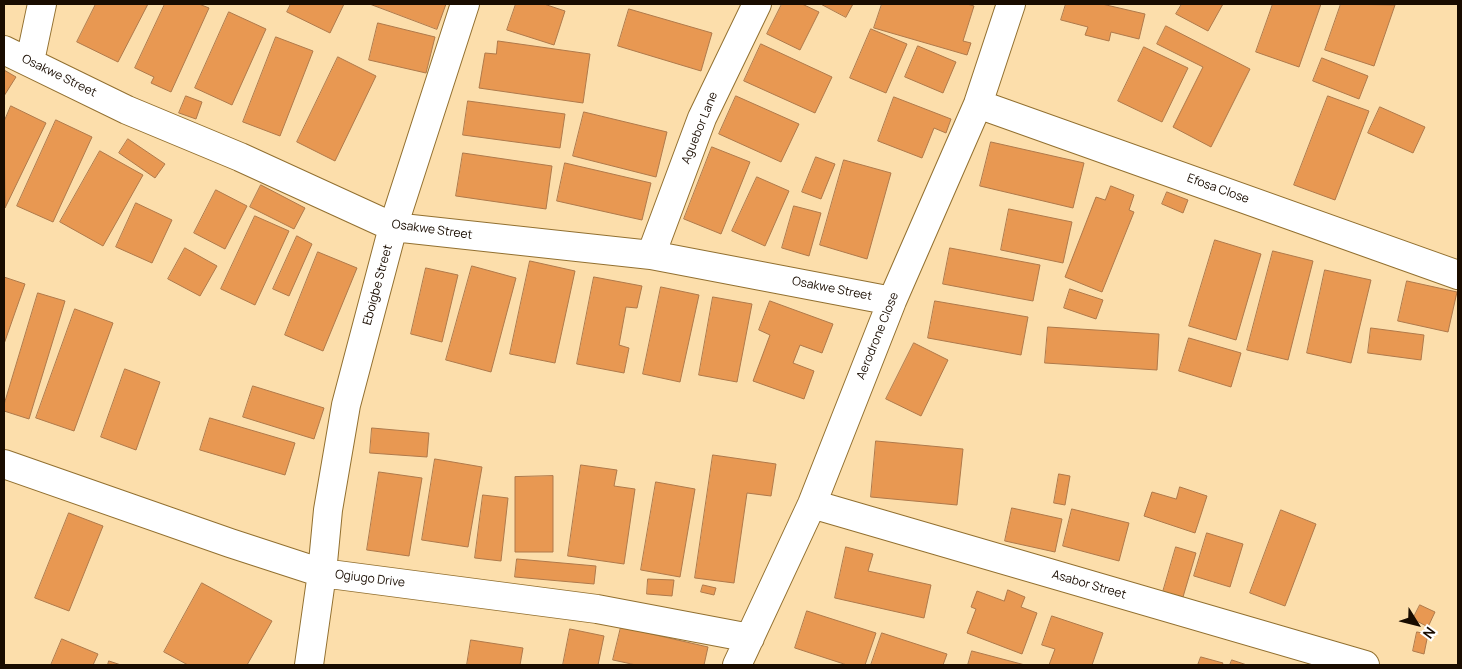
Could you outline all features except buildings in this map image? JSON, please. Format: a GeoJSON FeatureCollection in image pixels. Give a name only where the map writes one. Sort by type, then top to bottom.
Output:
{"type":"FeatureCollection","features":[{"type":"Feature","properties":{"kind":"street"},"geometry":{"type":"LineString","coordinates":[[30,61],[42,4]]}},
{"type":"Feature","properties":{"kind":"street","name":"Eboigbe Street"},"geometry":{"type":"LineString","coordinates":[[309,665],[322,573],[328,510],[346,405],[392,227],[465,4]]}},
{"type":"Feature","properties":{"kind":"street","name":"Aguebor Lane"},"geometry":{"type":"LineString","coordinates":[[651,255],[702,118],[757,4]]}},
{"type":"Feature","properties":{"kind":"street","name":"Aerodrone Close"},"geometry":{"type":"LineString","coordinates":[[737,665],[812,504],[892,301],[978,104],[1011,4]]}},
{"type":"Feature","properties":{"kind":"street","name":"Osakwe Street"},"geometry":{"type":"LineString","coordinates":[[4,50],[30,61],[127,110],[240,156],[392,227],[651,255],[892,301]]}},
{"type":"Feature","properties":{"kind":"street","name":"Efosa Close"},"geometry":{"type":"LineString","coordinates":[[978,104],[1458,275]]}},
{"type":"Feature","properties":{"kind":"street","name":"Ogiugo Drive"},"geometry":{"type":"LineString","coordinates":[[4,464],[322,573],[597,609],[750,638]]}},
{"type":"Feature","properties":{"kind":"street","name":"Asabor Street"},"geometry":{"type":"LineString","coordinates":[[812,504],[1365,665]]}}]}
